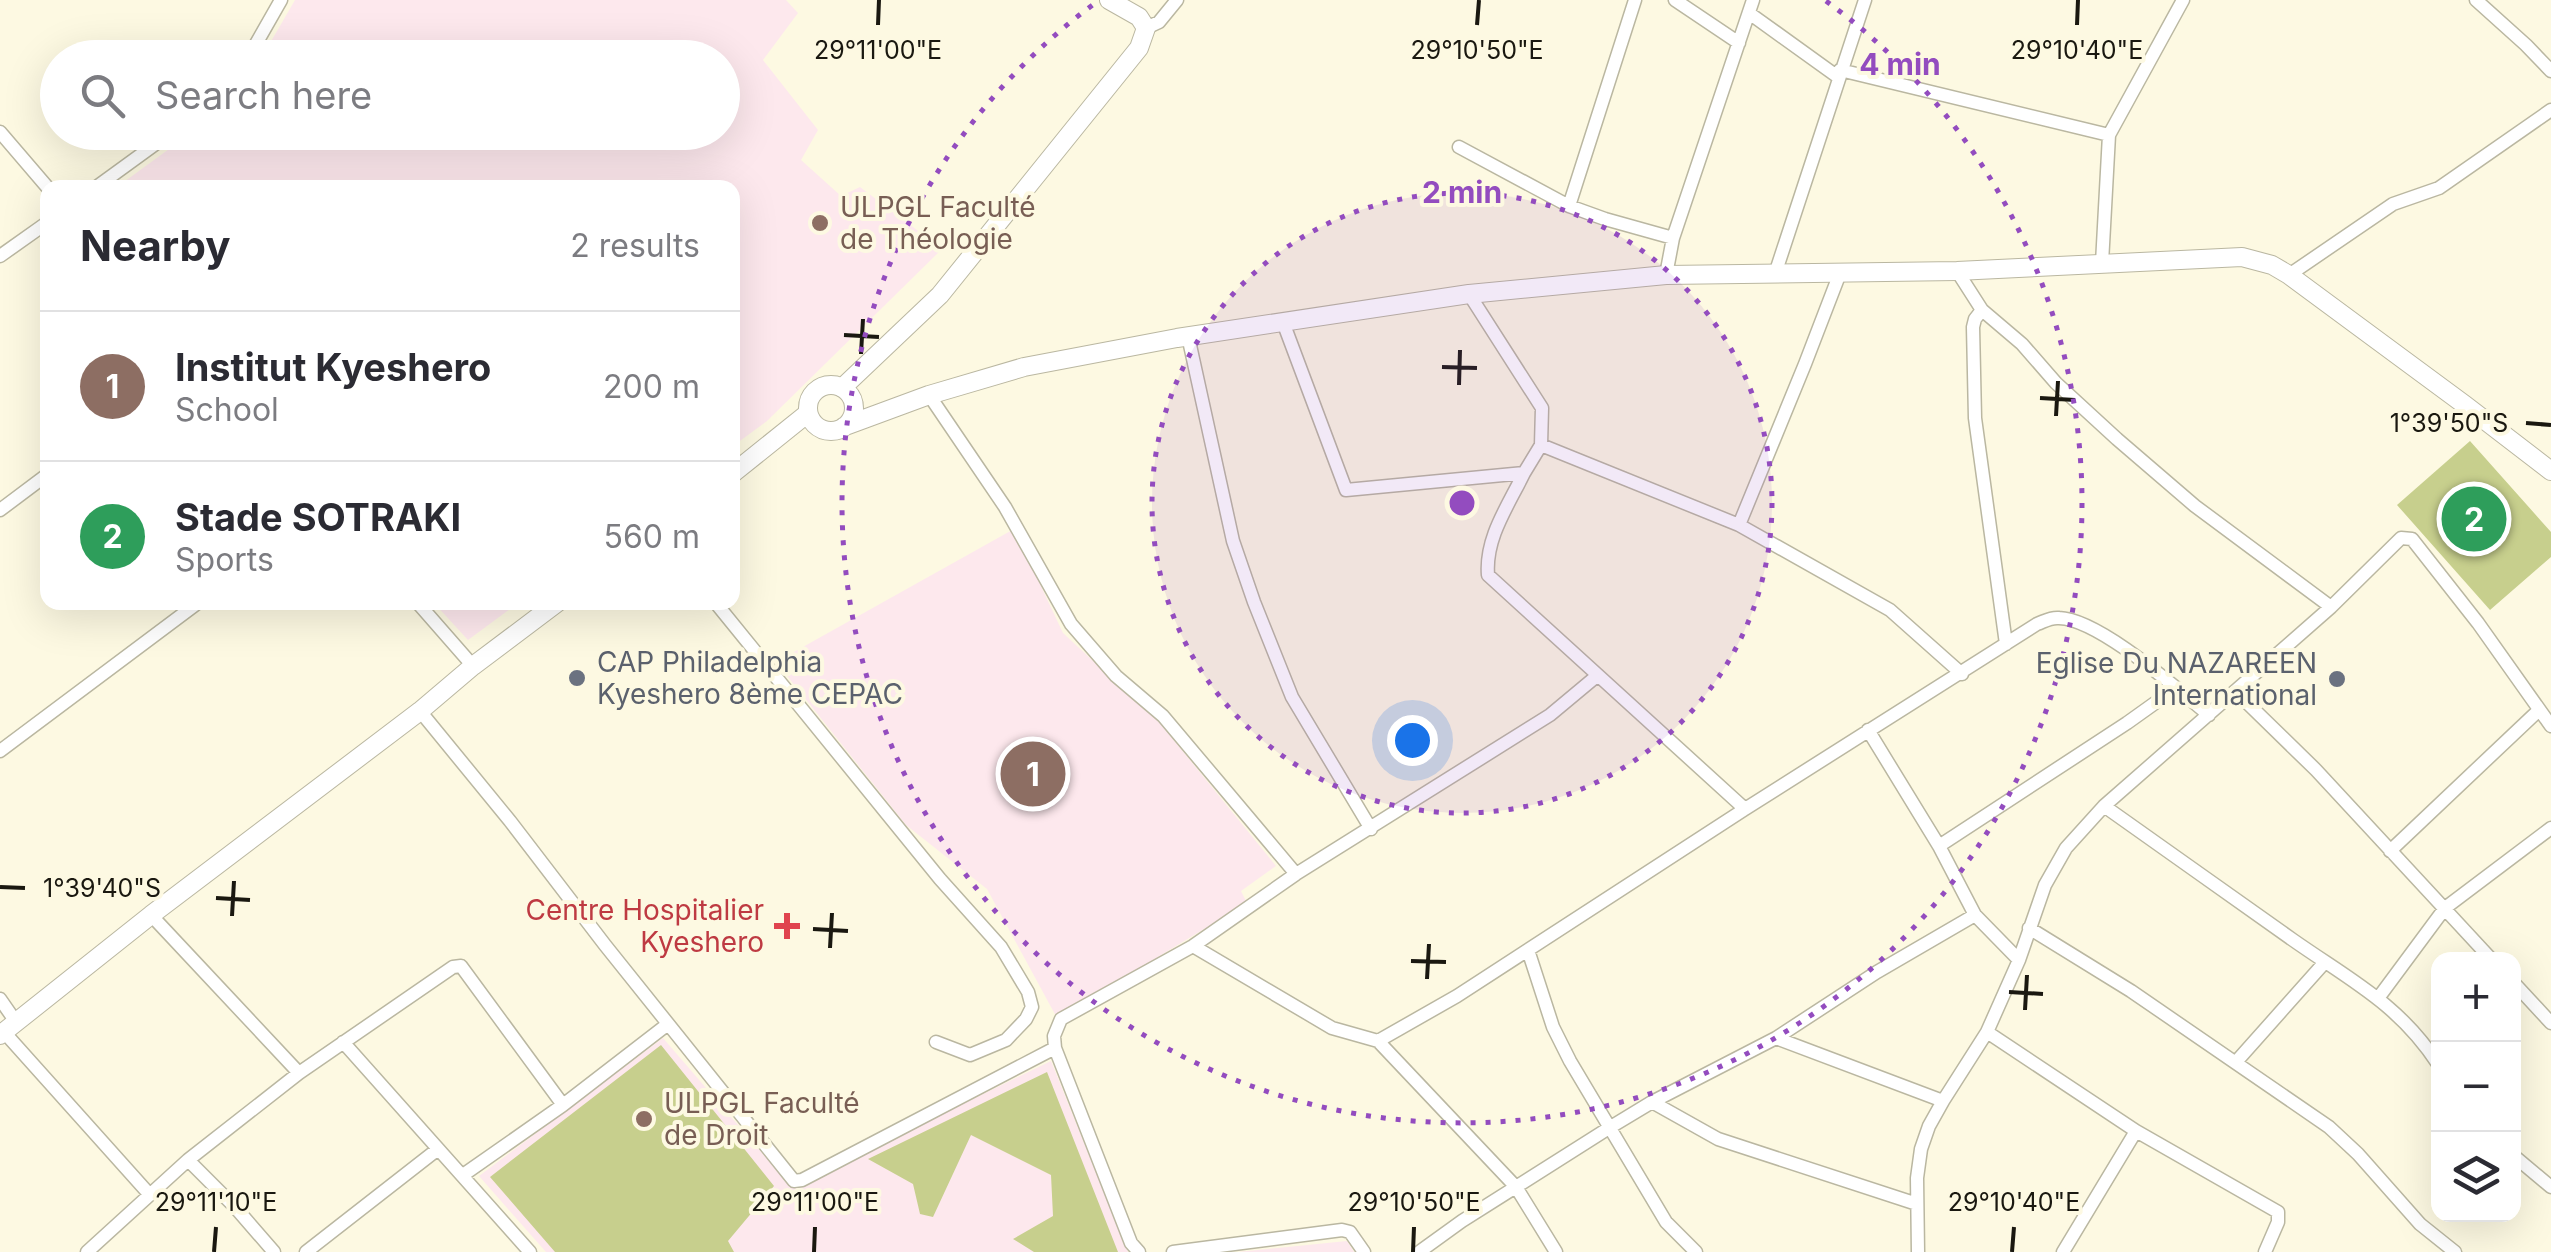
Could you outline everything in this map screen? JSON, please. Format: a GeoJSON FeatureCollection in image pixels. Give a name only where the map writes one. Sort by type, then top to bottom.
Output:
{"type":"FeatureCollection","features":[{"type":"Feature","properties":{"kind":"street"},"geometry":{"type":"LineString","coordinates":[[1109,0],[1138,17],[1146,28]]}},
{"type":"Feature","properties":{"kind":"street"},"geometry":{"type":"LineString","coordinates":[[842,388],[940,295],[1139,48],[1146,28],[1158,22],[1176,0]]}},
{"type":"Feature","properties":{"kind":"street"},"geometry":{"type":"LineString","coordinates":[[1569,206],[1635,0]]}},
{"type":"Feature","properties":{"kind":"street"},"geometry":{"type":"LineString","coordinates":[[1675,0],[1738,42]]}},
{"type":"Feature","properties":{"kind":"street"},"geometry":{"type":"LineString","coordinates":[[1775,274],[1865,0]]}},
{"type":"Feature","properties":{"kind":"street"},"geometry":{"type":"LineString","coordinates":[[2102,263],[2109,135],[2182,0]]}},
{"type":"Feature","properties":{"kind":"street"},"geometry":{"type":"LineString","coordinates":[[2476,0],[2551,71]]}},
{"type":"Feature","properties":{"kind":"street"},"geometry":{"type":"LineString","coordinates":[[257,40],[274,3]]}},
{"type":"Feature","properties":{"kind":"street"},"geometry":{"type":"LineString","coordinates":[[1666,275],[1673,238],[1751,6],[1839,74],[2109,135]]}},
{"type":"Feature","properties":{"kind":"street"},"geometry":{"type":"LineString","coordinates":[[2289,275],[2393,204],[2439,188],[2551,110]]}},
{"type":"Feature","properties":{"kind":"street"},"geometry":{"type":"LineString","coordinates":[[0,132],[41,180]]}},
{"type":"Feature","properties":{"kind":"street"},"geometry":{"type":"LineString","coordinates":[[1459,147],[1569,206],[1673,238]]}},
{"type":"Feature","properties":{"kind":"street"},"geometry":{"type":"LineString","coordinates":[[107,180],[148,150]]}},
{"type":"Feature","properties":{"kind":"street"},"geometry":{"type":"LineString","coordinates":[[0,256],[40,228]]}},
{"type":"Feature","properties":{"kind":"street"},"geometry":{"type":"LineString","coordinates":[[845,426],[853,416],[851,397],[842,388],[818,390],[810,400],[808,413],[815,424],[833,431],[929,395],[1024,368],[1188,336],[1469,294],[1666,275],[1958,271],[2242,257],[2272,265],[2289,275],[2466,404],[2551,472]]}},
{"type":"Feature","properties":{"kind":"street"},"geometry":{"type":"LineString","coordinates":[[1958,271],[1982,310],[2022,344],[2056,383],[2195,506],[2330,607]]}},
{"type":"Feature","properties":{"kind":"street"},"geometry":{"type":"LineString","coordinates":[[1739,525],[1840,273]]}},
{"type":"Feature","properties":{"kind":"street"},"geometry":{"type":"LineString","coordinates":[[1469,294],[1542,408],[1540,445],[1492,538],[1486,555],[1488,574],[1745,809]]}},
{"type":"Feature","properties":{"kind":"street"},"geometry":{"type":"LineString","coordinates":[[1982,310],[1973,327],[1975,418],[2006,644]]}},
{"type":"Feature","properties":{"kind":"street"},"geometry":{"type":"LineString","coordinates":[[1283,322],[1346,490],[1524,473]]}},
{"type":"Feature","properties":{"kind":"street"},"geometry":{"type":"LineString","coordinates":[[1188,336],[1232,541],[1254,602],[1292,697],[1371,829]]}},
{"type":"Feature","properties":{"kind":"street"},"geometry":{"type":"LineString","coordinates":[[929,395],[1006,507],[1071,624],[1116,676],[1163,716],[1296,874]]}},
{"type":"Feature","properties":{"kind":"street"},"geometry":{"type":"LineString","coordinates":[[740,470],[808,413]]}},
{"type":"Feature","properties":{"kind":"street"},"geometry":{"type":"LineString","coordinates":[[1540,445],[1739,525],[1890,610],[1962,674]]}},
{"type":"Feature","properties":{"kind":"street"},"geometry":{"type":"LineString","coordinates":[[0,510],[40,480]]}},
{"type":"Feature","properties":{"kind":"street"},"geometry":{"type":"LineString","coordinates":[[1918,1252],[1916,1178],[1921,1149],[1943,1101],[1988,1032],[2045,885],[2066,848],[2104,806],[2236,692],[2401,538],[2412,539],[2551,726]]}},
{"type":"Feature","properties":{"kind":"street"},"geometry":{"type":"LineString","coordinates":[[0,750],[188,610]]}},
{"type":"Feature","properties":{"kind":"street"},"geometry":{"type":"LineString","coordinates":[[423,610],[473,666]]}},
{"type":"Feature","properties":{"kind":"street"},"geometry":{"type":"LineString","coordinates":[[7,1029],[547,610]]}},
{"type":"Feature","properties":{"kind":"street"},"geometry":{"type":"LineString","coordinates":[[722,610],[929,865],[1001,947],[1028,992],[1032,1007],[1006,1040],[970,1054],[936,1042]]}},
{"type":"Feature","properties":{"kind":"street"},"geometry":{"type":"LineString","coordinates":[[1378,1042],[1457,996],[1868,730],[2054,617],[2078,622],[2130,651],[2209,715]]}},
{"type":"Feature","properties":{"kind":"street"},"geometry":{"type":"LineString","coordinates":[[1138,1252],[1056,1048],[1054,1036],[1062,1019],[1194,946],[1296,874],[1550,715],[1598,675]]}},
{"type":"Feature","properties":{"kind":"street"},"geometry":{"type":"LineString","coordinates":[[1939,846],[2176,688]]}},
{"type":"Feature","properties":{"kind":"street"},"geometry":{"type":"LineString","coordinates":[[2236,692],[2316,770],[2485,952]]}},
{"type":"Feature","properties":{"kind":"street"},"geometry":{"type":"LineString","coordinates":[[2390,851],[2539,710]]}},
{"type":"Feature","properties":{"kind":"street"},"geometry":{"type":"LineString","coordinates":[[420,711],[794,1182],[1056,1048]]}},
{"type":"Feature","properties":{"kind":"street"},"geometry":{"type":"LineString","coordinates":[[1868,730],[1939,846],[1974,915],[2019,960]]}},
{"type":"Feature","properties":{"kind":"street"},"geometry":{"type":"LineString","coordinates":[[2104,806],[2379,997],[2418,1034],[2431,1054]]}},
{"type":"Feature","properties":{"kind":"street"},"geometry":{"type":"LineString","coordinates":[[2379,997],[2445,908],[2551,828]]}},
{"type":"Feature","properties":{"kind":"street"},"geometry":{"type":"LineString","coordinates":[[150,915],[299,1073]]}},
{"type":"Feature","properties":{"kind":"street"},"geometry":{"type":"LineString","coordinates":[[1420,1252],[1609,1128],[1776,1038],[1974,915]]}},
{"type":"Feature","properties":{"kind":"street"},"geometry":{"type":"LineString","coordinates":[[2029,928],[2132,990],[2344,1139],[2420,1224],[2455,1252]]}},
{"type":"Feature","properties":{"kind":"street"},"geometry":{"type":"LineString","coordinates":[[1194,946],[1332,1028],[1378,1042],[1516,1187],[1556,1252]]}},
{"type":"Feature","properties":{"kind":"street"},"geometry":{"type":"LineString","coordinates":[[1528,950],[1561,1044],[1666,1222],[1696,1252]]}},
{"type":"Feature","properties":{"kind":"street"},"geometry":{"type":"LineString","coordinates":[[2236,1062],[2325,962]]}},
{"type":"Feature","properties":{"kind":"street"},"geometry":{"type":"LineString","coordinates":[[87,1252],[188,1160],[299,1073],[453,966],[461,966],[563,1105]]}},
{"type":"Feature","properties":{"kind":"street"},"geometry":{"type":"LineString","coordinates":[[2521,990],[2551,1022]]}},
{"type":"Feature","properties":{"kind":"street"},"geometry":{"type":"LineString","coordinates":[[0,1000],[7,1029],[150,1195]]}},
{"type":"Feature","properties":{"kind":"street"},"geometry":{"type":"LineString","coordinates":[[463,1175],[668,1024]]}},
{"type":"Feature","properties":{"kind":"street"},"geometry":{"type":"LineString","coordinates":[[1988,1032],[2136,1130],[2278,1212],[2278,1222],[2265,1252]]}},
{"type":"Feature","properties":{"kind":"street"},"geometry":{"type":"LineString","coordinates":[[1776,1038],[1943,1101]]}},
{"type":"Feature","properties":{"kind":"street"},"geometry":{"type":"LineString","coordinates":[[343,1042],[530,1252]]}},
{"type":"Feature","properties":{"kind":"street"},"geometry":{"type":"LineString","coordinates":[[1652,1102],[1718,1139],[1917,1204]]}},
{"type":"Feature","properties":{"kind":"street"},"geometry":{"type":"LineString","coordinates":[[2064,1252],[2136,1130]]}},
{"type":"Feature","properties":{"kind":"street"},"geometry":{"type":"LineString","coordinates":[[306,1252],[438,1150]]}},
{"type":"Feature","properties":{"kind":"street"},"geometry":{"type":"LineString","coordinates":[[188,1160],[274,1252]]}},
{"type":"Feature","properties":{"kind":"street"},"geometry":{"type":"LineString","coordinates":[[2521,1162],[2551,1187]]}},
{"type":"Feature","properties":{"kind":"street"},"geometry":{"type":"LineString","coordinates":[[1173,1252],[1342,1230],[1352,1234],[1364,1252]]}},
{"type":"Feature","properties":{"kind":"shaded area","name":"ULPGL Faculté de Théologie"},"geometry":{"type":"Polygon","coordinates":[[[295,0],[786,0],[798,13],[763,60],[818,130],[801,160],[841,196],[860,187],[942,249],[767,421],[740,441],[740,180],[127,180],[168,150],[740,150],[740,40],[272,40],[295,0]]]}},
{"type":"Feature","properties":{"kind":"shaded area"},"geometry":{"type":"Polygon","coordinates":[[[1014,529],[1063,633],[1159,722],[1276,866],[1241,891],[1247,903],[1057,1018],[987,889],[906,825],[776,662],[1014,529]]]}},
{"type":"Feature","properties":{"kind":"shaded area"},"geometry":{"type":"Polygon","coordinates":[[[440,610],[509,610],[468,640],[440,610]]]}},
{"type":"Feature","properties":{"kind":"shaded area","name":"ULPGL Faculté de Droit"},"geometry":{"type":"Polygon","coordinates":[[[663,1038],[787,1182],[797,1185],[1051,1061],[1128,1252],[546,1252],[479,1176],[663,1038]]]}},
{"type":"Feature","properties":{"kind":"shaded area"},"geometry":{"type":"Polygon","coordinates":[[[1347,1241],[1354,1252],[1238,1252],[1347,1241]]]}},
{"type":"Feature","properties":{"kind":"green space"},"geometry":{"type":"Polygon","coordinates":[[[2470,441],[2551,532],[2551,557],[2490,610],[2397,505],[2470,441]]]}},
{"type":"Feature","properties":{"kind":"green space"},"geometry":{"type":"Polygon","coordinates":[[[661,1045],[774,1186],[728,1241],[734,1252],[555,1252],[490,1177],[661,1045]]]}},
{"type":"Feature","properties":{"kind":"green space"},"geometry":{"type":"Polygon","coordinates":[[[1047,1072],[1118,1252],[1034,1252],[1013,1239],[1053,1216],[1051,1175],[971,1135],[933,1217],[920,1214],[913,1184],[868,1159],[1047,1072]]]}},
{"type":"Feature","properties":{"kind":"place","name":"ULPGL Faculté de Théologie"},"geometry":{"type":"Point","coordinates":[820,223]}},
{"type":"Feature","properties":{"kind":"place","name":"Stade SOTRAKI"},"geometry":{"type":"Point","coordinates":[2474,519]}},
{"type":"Feature","properties":{"kind":"place","name":"CAP Philadelphia Kyeshero 8ème CEPAC"},"geometry":{"type":"Point","coordinates":[577,678]}},
{"type":"Feature","properties":{"kind":"place","name":"Eglise Du NAZAREEN International"},"geometry":{"type":"Point","coordinates":[2337,679]}},
{"type":"Feature","properties":{"kind":"place","name":"Institut Kyeshero"},"geometry":{"type":"Point","coordinates":[1033,774]}},
{"type":"Feature","properties":{"kind":"place","name":"Centre Hospitalier Kyeshero"},"geometry":{"type":"Point","coordinates":[787,926]}},
{"type":"Feature","properties":{"kind":"place","name":"ULPGL Faculté de Droit"},"geometry":{"type":"Point","coordinates":[644,1119]}}]}
